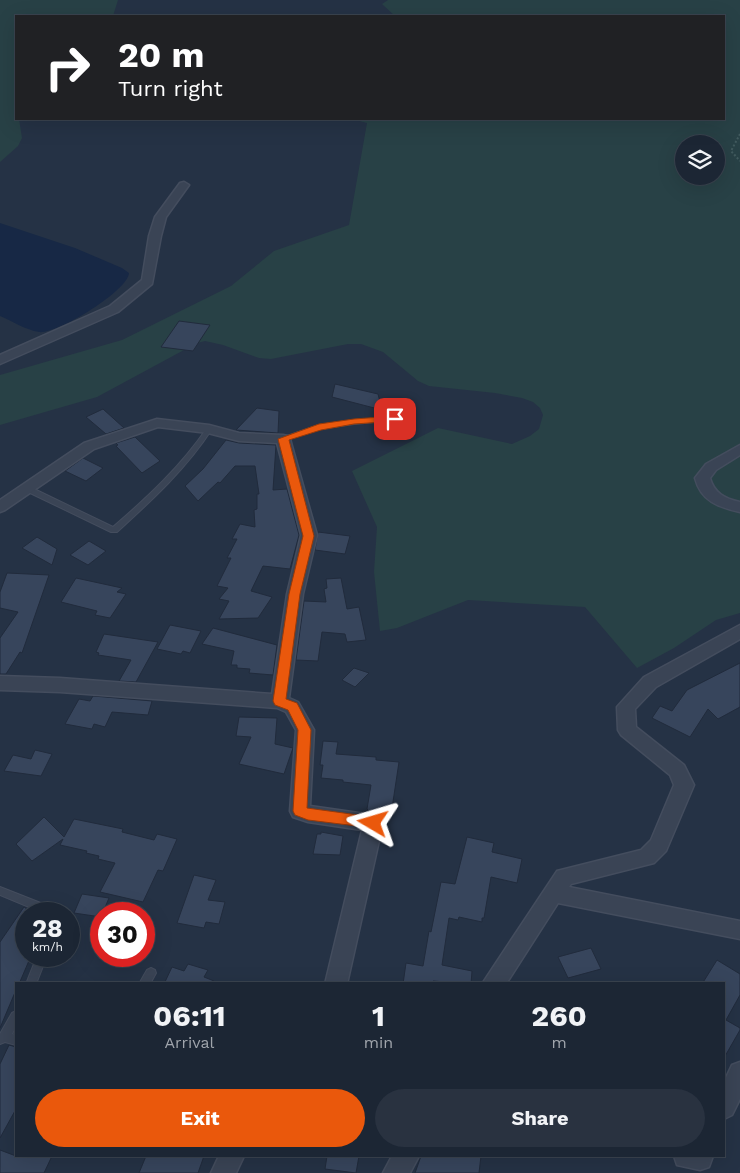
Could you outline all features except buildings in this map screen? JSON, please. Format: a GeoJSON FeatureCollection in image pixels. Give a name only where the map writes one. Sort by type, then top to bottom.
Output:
{"type":"FeatureCollection","features":[{"type":"Feature","properties":{"kind":"street"},"geometry":{"type":"LineString","coordinates":[[0,360],[114,309],[148,280],[155,236],[161,217],[184,185]]}},
{"type":"Feature","properties":{"kind":"street"},"geometry":{"type":"LineString","coordinates":[[0,507],[89,446],[157,423],[209,429],[239,437],[283,439],[308,536],[295,594],[280,701]]}},
{"type":"Feature","properties":{"kind":"street"},"geometry":{"type":"LineString","coordinates":[[740,450],[711,467],[702,478],[707,491],[714,498],[722,503],[740,507]]}},
{"type":"Feature","properties":{"kind":"street"},"geometry":{"type":"LineString","coordinates":[[494,982],[564,877],[647,857],[659,844],[684,785],[677,770],[627,730],[626,707],[650,682],[740,631]]}},
{"type":"Feature","properties":{"kind":"street"},"geometry":{"type":"LineString","coordinates":[[0,683],[60,685],[280,701],[292,707],[305,730],[300,811],[308,814],[373,823],[336,982]]}},
{"type":"Feature","properties":{"kind":"street"},"geometry":{"type":"LineString","coordinates":[[552,893],[740,930]]}},
{"type":"Feature","properties":{"kind":"street"},"geometry":{"type":"LineString","coordinates":[[725,1105],[740,1072]]}},
{"type":"Feature","properties":{"kind":"street"},"geometry":{"type":"LineString","coordinates":[[223,1173],[231,1157]]}},
{"type":"Feature","properties":{"kind":"street"},"geometry":{"type":"LineString","coordinates":[[394,1173],[406,1157]]}},
{"type":"Feature","properties":{"kind":"lane"},"geometry":{"type":"LineString","coordinates":[[283,439],[319,427],[395,419]]}},
{"type":"Feature","properties":{"kind":"lane"},"geometry":{"type":"LineString","coordinates":[[28,489],[114,530],[153,497],[195,451],[209,429]]}},
{"type":"Feature","properties":{"kind":"lane"},"geometry":{"type":"LineString","coordinates":[[0,891],[28,902]]}},
{"type":"Feature","properties":{"kind":"lane"},"geometry":{"type":"LineString","coordinates":[[32,982],[38,967]]}},
{"type":"Feature","properties":{"kind":"lane"},"geometry":{"type":"LineString","coordinates":[[145,982],[151,973]]}},
{"type":"Feature","properties":{"kind":"lane"},"geometry":{"type":"LineString","coordinates":[[15,1018],[2,1038],[15,1040]]}},
{"type":"Feature","properties":{"kind":"path"},"geometry":{"type":"LineString","coordinates":[[740,134],[731,151],[740,161]]}},
{"type":"Feature","properties":{"kind":"green space"},"geometry":{"type":"Polygon","coordinates":[[[0,0],[118,0],[113,15],[15,15],[15,120],[19,120],[22,138],[18,146],[0,162],[0,0]]]}},
{"type":"Feature","properties":{"kind":"green space"},"geometry":{"type":"Polygon","coordinates":[[[388,0],[740,0],[740,613],[716,620],[674,648],[637,668],[585,607],[468,600],[397,628],[380,631],[374,572],[377,527],[352,471],[438,428],[512,444],[530,436],[539,429],[543,415],[540,408],[533,402],[522,398],[495,393],[429,386],[418,381],[383,352],[361,344],[348,344],[271,359],[259,358],[223,345],[205,341],[197,343],[97,397],[0,425],[0,375],[122,340],[231,286],[274,251],[349,225],[367,123],[356,120],[725,120],[725,15],[394,15],[382,4],[388,0]]]}},
{"type":"Feature","properties":{"kind":"water"},"geometry":{"type":"Polygon","coordinates":[[[0,223],[75,248],[122,268],[129,273],[126,281],[105,300],[90,310],[60,327],[48,331],[39,332],[29,329],[0,316],[0,223]]]}},
{"type":"Feature","properties":{"kind":"route"},"geometry":{"type":"LineString","coordinates":[[373,823],[308,814],[300,811],[305,730],[292,707],[280,701],[295,594],[308,531],[283,439],[319,427],[395,419]]}}]}
